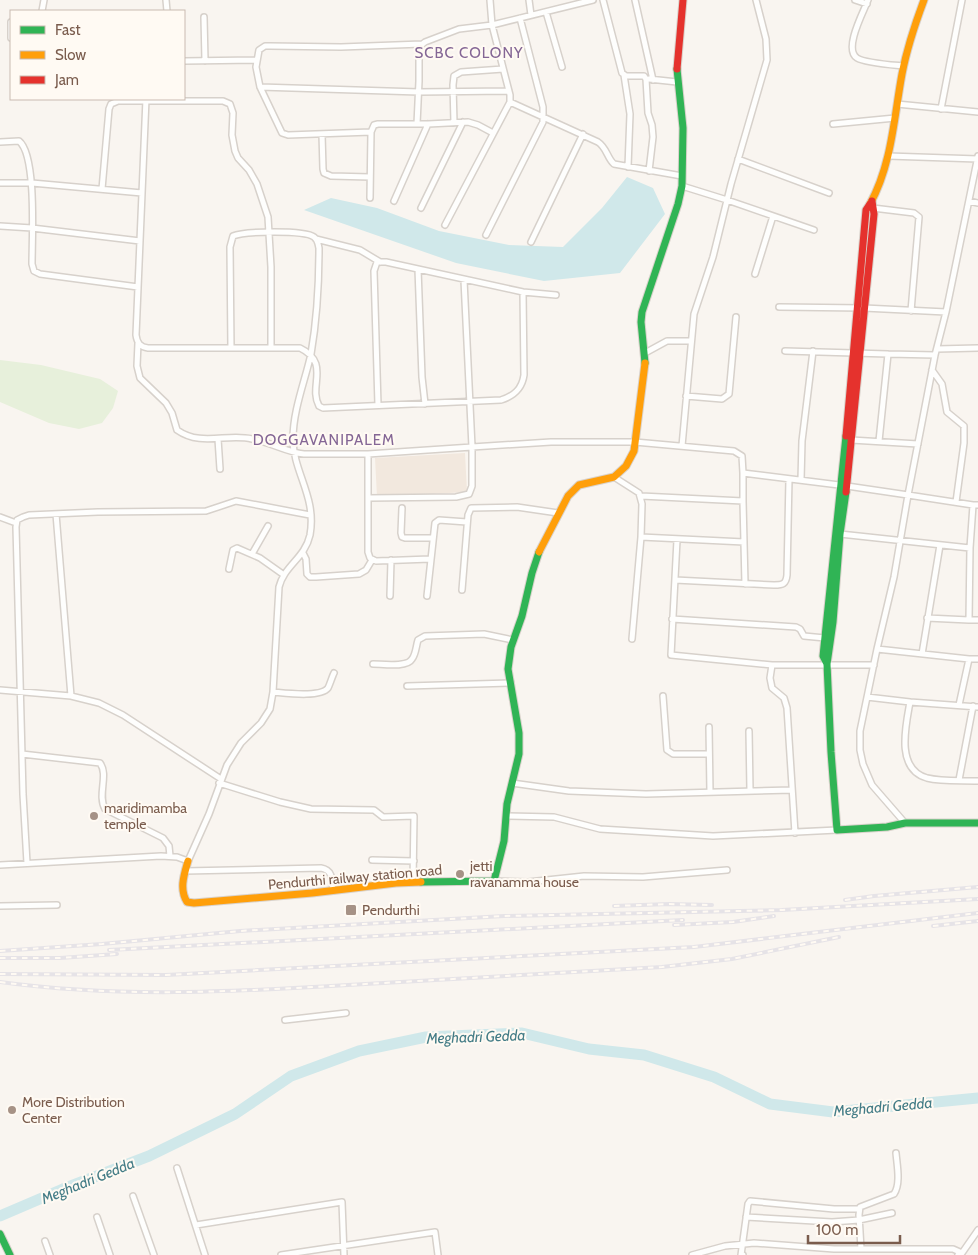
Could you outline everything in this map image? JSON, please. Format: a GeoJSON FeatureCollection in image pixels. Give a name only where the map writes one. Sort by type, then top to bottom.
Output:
{"type":"FeatureCollection","features":[{"type":"Feature","properties":{"kind":"street"},"geometry":{"type":"LineString","coordinates":[[445,225],[510,102],[509,91],[492,25],[490,0]]}},
{"type":"Feature","properties":{"kind":"street"},"geometry":{"type":"LineString","coordinates":[[530,0],[531,15]]}},
{"type":"Feature","properties":{"kind":"street"},"geometry":{"type":"LineString","coordinates":[[371,132],[288,135],[282,133],[260,87],[257,76],[256,60],[261,48],[270,46],[341,47],[422,44],[459,29],[492,25],[593,0]]}},
{"type":"Feature","properties":{"kind":"street"},"geometry":{"type":"LineString","coordinates":[[603,0],[624,75],[630,114],[628,167]]}},
{"type":"Feature","properties":{"kind":"street"},"geometry":{"type":"LineString","coordinates":[[635,0],[649,79],[648,113],[653,137],[649,171]]}},
{"type":"Feature","properties":{"kind":"street"},"geometry":{"type":"LineString","coordinates":[[684,0],[677,82],[683,119],[682,186],[676,212],[642,312],[641,322],[645,353],[644,386],[634,451],[626,466],[614,477],[579,485],[568,496],[535,563],[508,663],[519,746],[506,816],[504,841],[494,881],[528,882],[584,876],[643,876],[727,870]]}},
{"type":"Feature","properties":{"kind":"street"},"geometry":{"type":"LineString","coordinates":[[682,446],[694,314],[711,265],[738,159],[767,60],[766,39],[756,0]]}},
{"type":"Feature","properties":{"kind":"street"},"geometry":{"type":"LineString","coordinates":[[855,0],[868,2],[852,43],[855,57],[903,66]]}},
{"type":"Feature","properties":{"kind":"street"},"geometry":{"type":"LineString","coordinates":[[837,830],[827,664],[833,622],[861,308],[866,210],[872,205],[888,156],[903,66],[924,0]]}},
{"type":"Feature","properties":{"kind":"street"},"geometry":{"type":"LineString","coordinates":[[941,109],[962,0]]}},
{"type":"Feature","properties":{"kind":"street"},"geometry":{"type":"LineString","coordinates":[[546,12],[562,67]]}},
{"type":"Feature","properties":{"kind":"street"},"geometry":{"type":"LineString","coordinates":[[204,17],[205,60]]}},
{"type":"Feature","properties":{"kind":"street"},"geometry":{"type":"LineString","coordinates":[[486,235],[537,136],[543,116],[540,93],[520,18]]}},
{"type":"Feature","properties":{"kind":"street"},"geometry":{"type":"LineString","coordinates":[[417,124],[419,53],[422,44]]}},
{"type":"Feature","properties":{"kind":"street"},"geometry":{"type":"LineString","coordinates":[[185,61],[256,60]]}},
{"type":"Feature","properties":{"kind":"street"},"geometry":{"type":"LineString","coordinates":[[454,123],[453,79],[456,74],[503,69]]}},
{"type":"Feature","properties":{"kind":"street"},"geometry":{"type":"LineString","coordinates":[[624,75],[677,82]]}},
{"type":"Feature","properties":{"kind":"street"},"geometry":{"type":"LineString","coordinates":[[260,87],[453,93],[509,91]]}},
{"type":"Feature","properties":{"kind":"street"},"geometry":{"type":"LineString","coordinates":[[102,189],[110,106],[114,102],[146,100],[223,101],[230,104],[233,113],[233,145],[238,158],[249,170],[257,184],[266,208],[269,232],[271,348]]}},
{"type":"Feature","properties":{"kind":"street"},"geometry":{"type":"LineString","coordinates":[[146,100],[136,335],[138,343],[137,366],[140,378],[166,403],[177,430],[200,439],[252,438],[294,453],[368,454],[551,442],[635,442],[738,452],[743,458],[745,584]]}},
{"type":"Feature","properties":{"kind":"street"},"geometry":{"type":"LineString","coordinates":[[510,102],[598,142],[605,148],[614,164],[682,176]]}},
{"type":"Feature","properties":{"kind":"street"},"geometry":{"type":"LineString","coordinates":[[897,104],[978,112]]}},
{"type":"Feature","properties":{"kind":"street"},"geometry":{"type":"LineString","coordinates":[[833,124],[895,118]]}},
{"type":"Feature","properties":{"kind":"street"},"geometry":{"type":"LineString","coordinates":[[370,198],[371,132],[376,124],[463,122],[478,125],[493,133]]}},
{"type":"Feature","properties":{"kind":"street"},"geometry":{"type":"LineString","coordinates":[[421,208],[463,122]]}},
{"type":"Feature","properties":{"kind":"street"},"geometry":{"type":"LineString","coordinates":[[394,201],[428,124]]}},
{"type":"Feature","properties":{"kind":"street"},"geometry":{"type":"LineString","coordinates":[[322,134],[324,173],[331,176],[370,177]]}},
{"type":"Feature","properties":{"kind":"street"},"geometry":{"type":"LineString","coordinates":[[532,242],[582,134]]}},
{"type":"Feature","properties":{"kind":"street"},"geometry":{"type":"LineString","coordinates":[[0,142],[16,141],[23,145],[32,183],[32,264],[35,272],[138,287]]}},
{"type":"Feature","properties":{"kind":"street"},"geometry":{"type":"LineString","coordinates":[[888,156],[978,158],[946,312],[935,355],[901,540],[877,649],[860,742],[863,764],[872,785],[905,823]]}},
{"type":"Feature","properties":{"kind":"street"},"geometry":{"type":"LineString","coordinates":[[738,159],[829,193]]}},
{"type":"Feature","properties":{"kind":"street"},"geometry":{"type":"LineString","coordinates":[[0,183],[32,183],[142,193]]}},
{"type":"Feature","properties":{"kind":"street"},"geometry":{"type":"LineString","coordinates":[[682,186],[814,230]]}},
{"type":"Feature","properties":{"kind":"street"},"geometry":{"type":"LineString","coordinates":[[969,201],[978,203]]}},
{"type":"Feature","properties":{"kind":"street"},"geometry":{"type":"LineString","coordinates":[[872,205],[914,213],[919,217],[911,311]]}},
{"type":"Feature","properties":{"kind":"street"},"geometry":{"type":"LineString","coordinates":[[755,274],[773,216]]}},
{"type":"Feature","properties":{"kind":"street"},"geometry":{"type":"LineString","coordinates":[[0,226],[32,228],[140,242]]}},
{"type":"Feature","properties":{"kind":"street"},"geometry":{"type":"LineString","coordinates":[[231,348],[231,239],[233,236],[241,233],[269,232],[306,235],[360,250],[380,262],[418,268],[522,292],[556,295]]}},
{"type":"Feature","properties":{"kind":"street"},"geometry":{"type":"LineString","coordinates":[[0,865],[170,856],[188,861],[209,814],[230,758],[268,714],[273,692],[279,586],[284,575],[303,553],[310,536],[308,494],[294,453],[293,430],[315,324],[319,263],[319,248],[316,239]]}},
{"type":"Feature","properties":{"kind":"street"},"geometry":{"type":"LineString","coordinates":[[378,405],[374,271],[376,264],[380,262]]}},
{"type":"Feature","properties":{"kind":"street"},"geometry":{"type":"LineString","coordinates":[[418,268],[422,377],[425,404]]}},
{"type":"Feature","properties":{"kind":"street"},"geometry":{"type":"LineString","coordinates":[[369,498],[456,497],[469,494],[472,486],[472,447],[464,280]]}},
{"type":"Feature","properties":{"kind":"street"},"geometry":{"type":"LineString","coordinates":[[138,343],[144,348],[300,348],[310,355],[316,366],[316,397],[319,406],[328,408],[493,401],[507,398],[518,391],[523,382],[522,292]]}},
{"type":"Feature","properties":{"kind":"street"},"geometry":{"type":"LineString","coordinates":[[779,307],[946,312]]}},
{"type":"Feature","properties":{"kind":"street"},"geometry":{"type":"LineString","coordinates":[[686,396],[722,399],[729,394],[736,317]]}},
{"type":"Feature","properties":{"kind":"street"},"geometry":{"type":"LineString","coordinates":[[645,353],[667,341],[691,341]]}},
{"type":"Feature","properties":{"kind":"street"},"geometry":{"type":"LineString","coordinates":[[937,349],[978,348]]}},
{"type":"Feature","properties":{"kind":"street"},"geometry":{"type":"LineString","coordinates":[[785,351],[935,355]]}},
{"type":"Feature","properties":{"kind":"street"},"geometry":{"type":"LineString","coordinates":[[801,480],[802,441],[813,351]]}},
{"type":"Feature","properties":{"kind":"street"},"geometry":{"type":"LineString","coordinates":[[827,664],[823,656],[851,440],[856,352]]}},
{"type":"Feature","properties":{"kind":"street"},"geometry":{"type":"LineString","coordinates":[[880,441],[888,354]]}},
{"type":"Feature","properties":{"kind":"street"},"geometry":{"type":"LineString","coordinates":[[932,370],[942,384],[948,412],[964,426],[964,443],[956,502]]}},
{"type":"Feature","properties":{"kind":"street"},"geometry":{"type":"LineString","coordinates":[[218,439],[220,469]]}},
{"type":"Feature","properties":{"kind":"street"},"geometry":{"type":"LineString","coordinates":[[851,440],[918,444]]}},
{"type":"Feature","properties":{"kind":"street"},"geometry":{"type":"LineString","coordinates":[[368,454],[368,552],[372,560]]}},
{"type":"Feature","properties":{"kind":"street"},"geometry":{"type":"LineString","coordinates":[[742,473],[844,485],[976,505],[970,548],[969,620]]}},
{"type":"Feature","properties":{"kind":"street"},"geometry":{"type":"LineString","coordinates":[[614,477],[641,496],[743,501]]}},
{"type":"Feature","properties":{"kind":"street"},"geometry":{"type":"LineString","coordinates":[[675,580],[783,584],[787,580],[789,479]]}},
{"type":"Feature","properties":{"kind":"street"},"geometry":{"type":"LineString","coordinates":[[632,639],[641,537],[641,496]]}},
{"type":"Feature","properties":{"kind":"street"},"geometry":{"type":"LineString","coordinates":[[16,523],[23,517],[56,514],[206,511],[236,501],[310,515]]}},
{"type":"Feature","properties":{"kind":"street"},"geometry":{"type":"LineString","coordinates":[[462,590],[467,522],[470,509],[474,506],[517,507],[558,513]]}},
{"type":"Feature","properties":{"kind":"street"},"geometry":{"type":"LineString","coordinates":[[402,508],[402,537],[432,538]]}},
{"type":"Feature","properties":{"kind":"street"},"geometry":{"type":"LineString","coordinates":[[56,514],[71,696]]}},
{"type":"Feature","properties":{"kind":"street"},"geometry":{"type":"LineString","coordinates":[[0,516],[16,523]]}},
{"type":"Feature","properties":{"kind":"street"},"geometry":{"type":"LineString","coordinates":[[427,596],[432,538],[436,521],[467,522]]}},
{"type":"Feature","properties":{"kind":"street"},"geometry":{"type":"LineString","coordinates":[[16,523],[27,863]]}},
{"type":"Feature","properties":{"kind":"street"},"geometry":{"type":"LineString","coordinates":[[252,554],[268,526]]}},
{"type":"Feature","properties":{"kind":"street"},"geometry":{"type":"LineString","coordinates":[[840,534],[970,548]]}},
{"type":"Feature","properties":{"kind":"street"},"geometry":{"type":"LineString","coordinates":[[641,537],[744,542]]}},
{"type":"Feature","properties":{"kind":"street"},"geometry":{"type":"LineString","coordinates":[[677,540],[671,655],[772,665],[874,665]]}},
{"type":"Feature","properties":{"kind":"street"},"geometry":{"type":"LineString","coordinates":[[922,654],[940,545]]}},
{"type":"Feature","properties":{"kind":"street"},"geometry":{"type":"LineString","coordinates":[[229,569],[234,548],[252,554],[284,575]]}},
{"type":"Feature","properties":{"kind":"street"},"geometry":{"type":"LineString","coordinates":[[303,553],[306,559],[307,574],[310,577],[359,574],[366,570],[372,560]]}},
{"type":"Feature","properties":{"kind":"street"},"geometry":{"type":"LineString","coordinates":[[372,560],[430,559]]}},
{"type":"Feature","properties":{"kind":"street"},"geometry":{"type":"LineString","coordinates":[[390,596],[391,560]]}},
{"type":"Feature","properties":{"kind":"street"},"geometry":{"type":"LineString","coordinates":[[927,618],[978,620]]}},
{"type":"Feature","properties":{"kind":"street"},"geometry":{"type":"LineString","coordinates":[[672,619],[796,627],[800,628],[806,637],[825,638]]}},
{"type":"Feature","properties":{"kind":"street"},"geometry":{"type":"LineString","coordinates":[[373,664],[408,663],[413,659],[418,640],[425,636],[484,634],[513,640]]}},
{"type":"Feature","properties":{"kind":"street"},"geometry":{"type":"LineString","coordinates":[[877,649],[978,659]]}},
{"type":"Feature","properties":{"kind":"street"},"geometry":{"type":"LineString","coordinates":[[959,705],[968,658]]}},
{"type":"Feature","properties":{"kind":"street"},"geometry":{"type":"LineString","coordinates":[[772,665],[770,684],[784,698],[787,708],[794,833]]}},
{"type":"Feature","properties":{"kind":"street"},"geometry":{"type":"LineString","coordinates":[[273,692],[303,694],[322,692],[328,687],[334,673]]}},
{"type":"Feature","properties":{"kind":"street"},"geometry":{"type":"LineString","coordinates":[[407,686],[511,683]]}},
{"type":"Feature","properties":{"kind":"street"},"geometry":{"type":"LineString","coordinates":[[0,690],[21,690],[71,696],[99,703],[123,715],[220,781],[280,802],[311,809],[375,810],[377,814],[383,817],[413,816],[415,821],[413,882]]}},
{"type":"Feature","properties":{"kind":"street"},"geometry":{"type":"LineString","coordinates":[[664,696],[667,750],[673,754],[709,754]]}},
{"type":"Feature","properties":{"kind":"street"},"geometry":{"type":"LineString","coordinates":[[868,697],[976,707],[959,780]]}},
{"type":"Feature","properties":{"kind":"street"},"geometry":{"type":"LineString","coordinates":[[910,702],[904,740],[908,758],[916,772],[926,778],[978,781]]}},
{"type":"Feature","properties":{"kind":"street"},"geometry":{"type":"LineString","coordinates":[[709,727],[710,792]]}},
{"type":"Feature","properties":{"kind":"street"},"geometry":{"type":"LineString","coordinates":[[749,731],[750,790]]}},
{"type":"Feature","properties":{"kind":"street"},"geometry":{"type":"LineString","coordinates":[[22,754],[100,763],[103,773],[102,804],[105,809],[162,838],[168,846],[170,856]]}},
{"type":"Feature","properties":{"kind":"street"},"geometry":{"type":"LineString","coordinates":[[512,783],[569,791],[624,793],[792,790]]}},
{"type":"Feature","properties":{"kind":"street"},"geometry":{"type":"LineString","coordinates":[[506,816],[554,817],[600,829],[712,836],[794,833],[905,823],[978,823]]}},
{"type":"Feature","properties":{"kind":"street"},"geometry":{"type":"LineString","coordinates":[[372,860],[414,861]]}},
{"type":"Feature","properties":{"kind":"street","name":"Pendurthi railway station road"},"geometry":{"type":"LineString","coordinates":[[188,861],[182,894],[187,902],[194,903],[413,882],[494,881]]}},
{"type":"Feature","properties":{"kind":"street"},"geometry":{"type":"LineString","coordinates":[[186,871],[321,868],[330,872],[333,891]]}},
{"type":"Feature","properties":{"kind":"street"},"geometry":{"type":"LineString","coordinates":[[0,906],[57,905]]}},
{"type":"Feature","properties":{"kind":"street"},"geometry":{"type":"LineString","coordinates":[[285,1020],[346,1013]]}},
{"type":"Feature","properties":{"kind":"street"},"geometry":{"type":"LineString","coordinates":[[862,1249],[859,1209],[862,1205],[896,1192],[898,1182],[896,1153]]}},
{"type":"Feature","properties":{"kind":"street"},"geometry":{"type":"LineString","coordinates":[[177,1168],[205,1255]]}},
{"type":"Feature","properties":{"kind":"street"},"geometry":{"type":"LineString","coordinates":[[133,1196],[154,1255]]}},
{"type":"Feature","properties":{"kind":"street"},"geometry":{"type":"LineString","coordinates":[[743,1255],[741,1255],[746,1217],[749,1203],[754,1200],[834,1209],[859,1209]]}},
{"type":"Feature","properties":{"kind":"street"},"geometry":{"type":"LineString","coordinates":[[196,1225],[342,1202],[344,1255]]}},
{"type":"Feature","properties":{"kind":"street"},"geometry":{"type":"LineString","coordinates":[[746,1217],[819,1223],[859,1220],[892,1213]]}},
{"type":"Feature","properties":{"kind":"street"},"geometry":{"type":"LineString","coordinates":[[98,1217],[110,1255]]}},
{"type":"Feature","properties":{"kind":"street"},"geometry":{"type":"LineString","coordinates":[[692,1255],[742,1244],[772,1243],[834,1249],[953,1250],[960,1254],[978,1230]]}},
{"type":"Feature","properties":{"kind":"street"},"geometry":{"type":"LineString","coordinates":[[281,1255],[435,1232],[438,1255]]}},
{"type":"Feature","properties":{"kind":"street"},"geometry":{"type":"LineString","coordinates":[[0,1234],[10,1255]]}},
{"type":"Feature","properties":{"kind":"street"},"geometry":{"type":"LineString","coordinates":[[45,1241],[50,1255]]}},
{"type":"Feature","properties":{"kind":"shaded area"},"geometry":{"type":"Polygon","coordinates":[[[465,453],[467,492],[377,497],[375,458],[465,453]]]}},
{"type":"Feature","properties":{"kind":"green space"},"geometry":{"type":"Polygon","coordinates":[[[0,360],[41,365],[100,379],[118,391],[113,408],[102,423],[79,429],[49,423],[0,402],[0,360]]]}},
{"type":"Feature","properties":{"kind":"water"},"geometry":{"type":"Polygon","coordinates":[[[627,177],[653,188],[665,214],[620,273],[544,281],[456,263],[304,210],[331,198],[377,208],[439,231],[509,245],[563,247],[602,208],[627,177]]]}},
{"type":"Feature","properties":{"kind":"waterway","name":"Meghadri Gedda"},"geometry":{"type":"LineString","coordinates":[[0,1216],[63,1189],[149,1156],[235,1114],[291,1076],[359,1051],[426,1037],[522,1033],[589,1049],[644,1055],[714,1077],[770,1104],[833,1112],[978,1098]]}},
{"type":"Feature","properties":{"kind":"railway"},"geometry":{"type":"LineString","coordinates":[[845,900],[978,887]]}},
{"type":"Feature","properties":{"kind":"railway"},"geometry":{"type":"LineString","coordinates":[[0,951],[240,931],[504,916],[782,910],[978,899]]}},
{"type":"Feature","properties":{"kind":"railway"},"geometry":{"type":"LineString","coordinates":[[614,906],[712,905]]}},
{"type":"Feature","properties":{"kind":"railway"},"geometry":{"type":"LineString","coordinates":[[0,974],[166,975],[694,947],[978,913]]}},
{"type":"Feature","properties":{"kind":"railway"},"geometry":{"type":"LineString","coordinates":[[674,925],[733,922],[774,916]]}},
{"type":"Feature","properties":{"kind":"railway"},"geometry":{"type":"LineString","coordinates":[[109,950],[683,920]]}},
{"type":"Feature","properties":{"kind":"railway"},"geometry":{"type":"LineString","coordinates":[[933,926],[978,921]]}},
{"type":"Feature","properties":{"kind":"railway"},"geometry":{"type":"LineString","coordinates":[[0,982],[44,987],[131,992],[304,988],[662,967],[732,959],[839,937]]}},
{"type":"Feature","properties":{"kind":"railway"},"geometry":{"type":"LineString","coordinates":[[0,958],[60,958],[117,954]]}},
{"type":"Feature","properties":{"kind":"traffic: fast"},"geometry":{"type":"LineString","coordinates":[[645,363],[641,322],[642,312],[678,204],[682,186],[683,128],[677,69]]}},
{"type":"Feature","properties":{"kind":"traffic: fast"},"geometry":{"type":"LineString","coordinates":[[827,664],[823,656],[846,436]]}},
{"type":"Feature","properties":{"kind":"traffic: fast"},"geometry":{"type":"LineString","coordinates":[[846,492],[827,664],[837,830],[887,827],[905,823],[978,823]]}},
{"type":"Feature","properties":{"kind":"traffic: fast"},"geometry":{"type":"LineString","coordinates":[[421,882],[494,881],[504,841],[507,804],[519,754],[519,733],[508,669],[511,647],[522,616],[539,552]]}},
{"type":"Feature","properties":{"kind":"traffic: fast"},"geometry":{"type":"LineString","coordinates":[[0,1234],[10,1255]]}},
{"type":"Feature","properties":{"kind":"traffic: slow"},"geometry":{"type":"LineString","coordinates":[[870,204],[888,157],[904,64],[911,36],[924,0]]}},
{"type":"Feature","properties":{"kind":"traffic: slow"},"geometry":{"type":"LineString","coordinates":[[539,552],[568,496],[579,485],[614,477],[626,466],[634,451],[645,363]]}},
{"type":"Feature","properties":{"kind":"traffic: slow"},"geometry":{"type":"LineString","coordinates":[[188,861],[183,882],[183,892],[187,902],[194,903],[421,882]]}},
{"type":"Feature","properties":{"kind":"traffic: jam"},"geometry":{"type":"LineString","coordinates":[[677,69],[683,0]]}},
{"type":"Feature","properties":{"kind":"traffic: jam"},"geometry":{"type":"LineString","coordinates":[[846,492],[874,214],[872,201]]}},
{"type":"Feature","properties":{"kind":"traffic: jam"},"geometry":{"type":"LineString","coordinates":[[846,436],[866,210],[870,204]]}},
{"type":"Feature","properties":{"kind":"place","name":"maridimamba temple"},"geometry":{"type":"Point","coordinates":[94,816]}},
{"type":"Feature","properties":{"kind":"place","name":"jetti ravanamma house"},"geometry":{"type":"Point","coordinates":[460,874]}},
{"type":"Feature","properties":{"kind":"place","name":"Pendurthi"},"geometry":{"type":"Point","coordinates":[351,910]}},
{"type":"Feature","properties":{"kind":"place","name":"More Distribution Center"},"geometry":{"type":"Point","coordinates":[12,1110]}},
{"type":"Feature","properties":{"kind":"district","name":"SCBC COLONY"},"geometry":{"type":"Point","coordinates":[469,53]}},
{"type":"Feature","properties":{"kind":"district","name":"DOGGAVANIPALEM"},"geometry":{"type":"Point","coordinates":[324,440]}}]}
